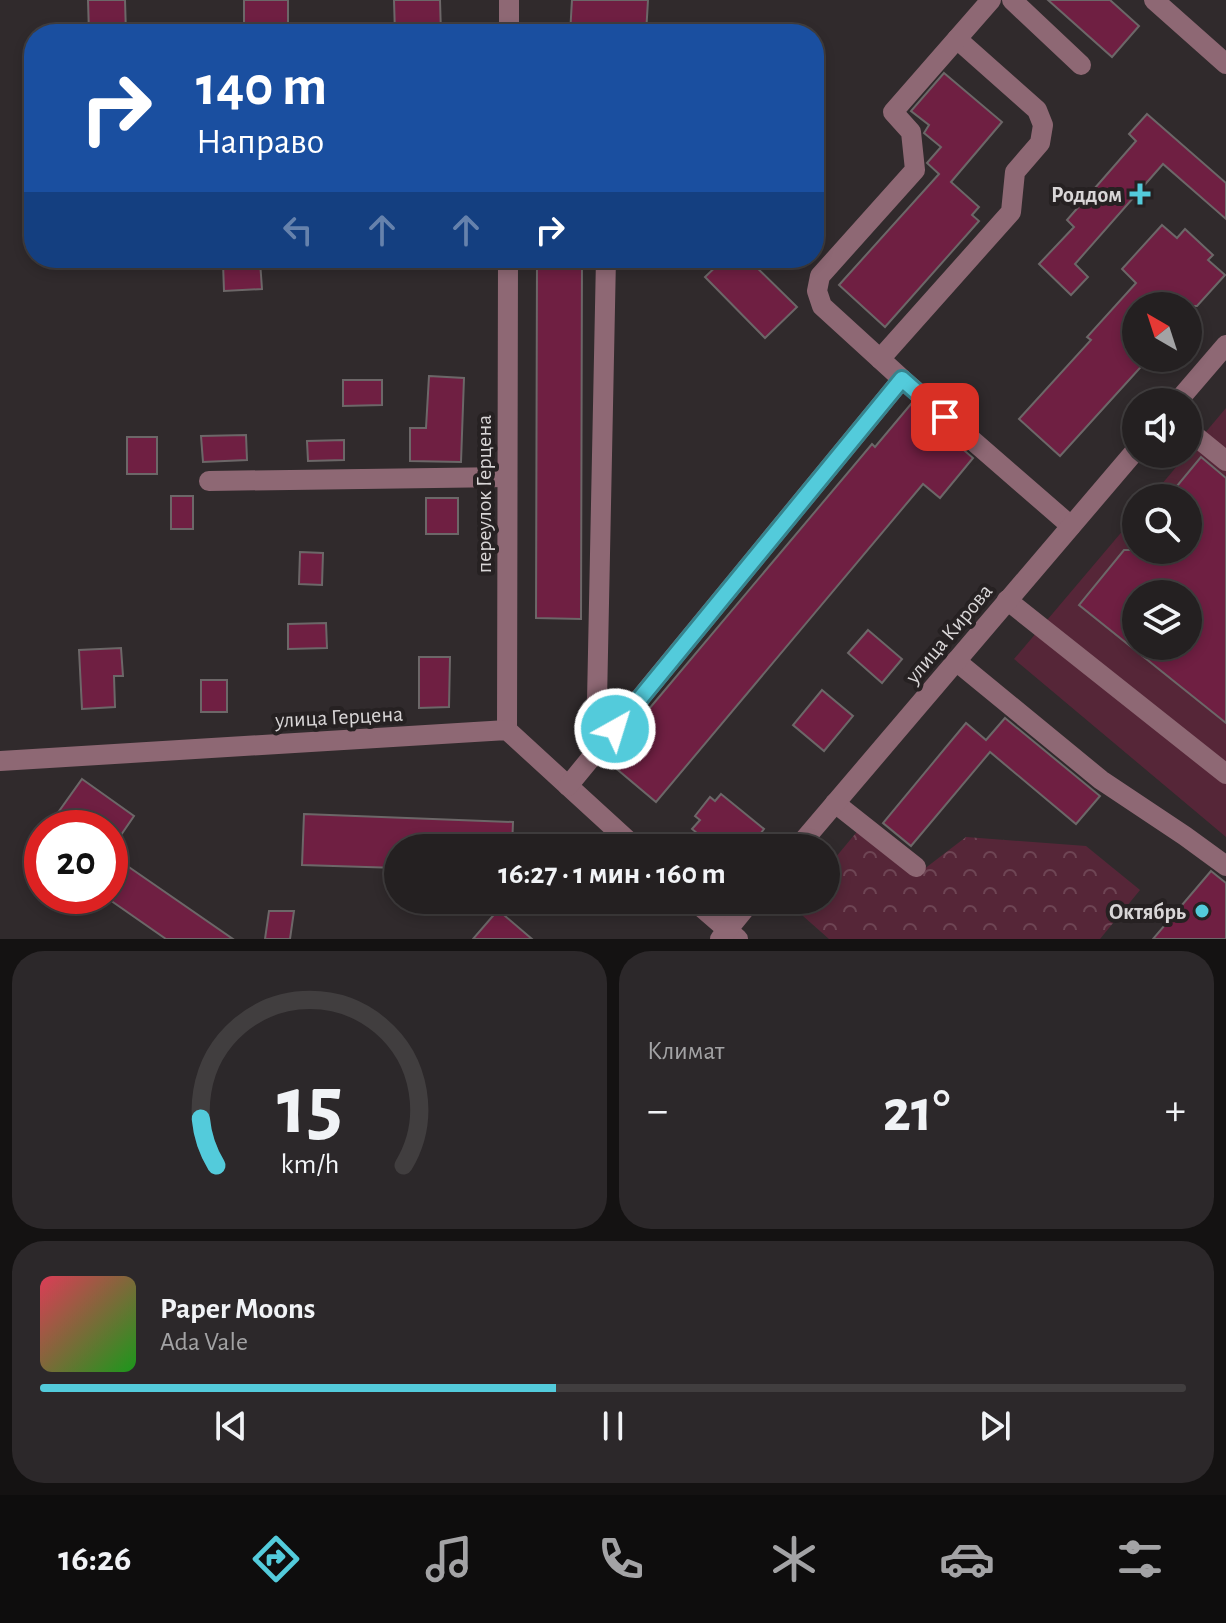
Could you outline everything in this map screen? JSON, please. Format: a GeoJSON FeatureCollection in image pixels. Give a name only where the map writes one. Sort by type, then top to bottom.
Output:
{"type":"FeatureCollection","features":[{"type":"Feature","properties":{"kind":"street"},"geometry":{"type":"LineString","coordinates":[[509,0],[509,24]]}},
{"type":"Feature","properties":{"kind":"street"},"geometry":{"type":"LineString","coordinates":[[991,0],[893,112],[911,132],[915,170],[820,276],[817,291],[822,306],[1071,526]]}},
{"type":"Feature","properties":{"kind":"street"},"geometry":{"type":"LineString","coordinates":[[1012,0],[1081,65]]}},
{"type":"Feature","properties":{"kind":"street"},"geometry":{"type":"LineString","coordinates":[[1154,0],[1223,56]]}},
{"type":"Feature","properties":{"kind":"street"},"geometry":{"type":"LineString","coordinates":[[880,359],[1011,212],[1015,172],[1040,143],[1043,125],[1037,110],[957,39]]}},
{"type":"Feature","properties":{"kind":"street","name":"переулок Герцена"},"geometry":{"type":"LineString","coordinates":[[507,730],[508,268]]}},
{"type":"Feature","properties":{"kind":"street"},"geometry":{"type":"LineString","coordinates":[[596,751],[606,268]]}},
{"type":"Feature","properties":{"kind":"street"},"geometry":{"type":"LineString","coordinates":[[1189,388],[1226,345]]}},
{"type":"Feature","properties":{"kind":"street"},"geometry":{"type":"LineString","coordinates":[[568,786],[902,379]]}},
{"type":"Feature","properties":{"kind":"street"},"geometry":{"type":"LineString","coordinates":[[1202,441],[1226,461]]}},
{"type":"Feature","properties":{"kind":"street","name":"улица Кирова"},"geometry":{"type":"LineString","coordinates":[[809,834],[1122,466]]}},
{"type":"Feature","properties":{"kind":"street"},"geometry":{"type":"LineString","coordinates":[[209,481],[507,477]]}},
{"type":"Feature","properties":{"kind":"street"},"geometry":{"type":"LineString","coordinates":[[1007,600],[1226,774]]}},
{"type":"Feature","properties":{"kind":"street"},"geometry":{"type":"LineString","coordinates":[[956,661],[1101,780],[1226,866]]}},
{"type":"Feature","properties":{"kind":"street"},"geometry":{"type":"LineString","coordinates":[[507,730],[621,834]]}},
{"type":"Feature","properties":{"kind":"street","name":"улица Герцена"},"geometry":{"type":"LineString","coordinates":[[0,761],[507,730]]}},
{"type":"Feature","properties":{"kind":"street"},"geometry":{"type":"LineString","coordinates":[[835,803],[916,867]]}},
{"type":"Feature","properties":{"kind":"street"},"geometry":{"type":"LineString","coordinates":[[707,914],[728,936],[743,914]]}},
{"type":"Feature","properties":{"kind":"green space"},"geometry":{"type":"Polygon","coordinates":[[[1226,408],[1226,837],[1014,659],[1122,532],[1122,564],[1202,564],[1202,484],[1162,484],[1175,468],[1202,468],[1202,436],[1226,408]]]}},
{"type":"Feature","properties":{"kind":"green space"},"geometry":{"type":"Polygon","coordinates":[[[860,828],[915,876],[966,837],[1086,846],[1140,890],[1100,939],[829,939],[801,914],[840,914],[840,852],[860,828]]]}},
{"type":"Feature","properties":{"kind":"building"},"geometry":{"type":"Polygon","coordinates":[[[88,0],[125,0],[126,24],[89,24],[88,0]]]}},
{"type":"Feature","properties":{"kind":"building"},"geometry":{"type":"Polygon","coordinates":[[[244,0],[288,0],[288,24],[244,24],[244,0]]]}},
{"type":"Feature","properties":{"kind":"building"},"geometry":{"type":"Polygon","coordinates":[[[394,0],[440,0],[441,24],[395,24],[394,0]]]}},
{"type":"Feature","properties":{"kind":"building"},"geometry":{"type":"Polygon","coordinates":[[[572,0],[648,0],[647,24],[571,24],[572,0]]]}},
{"type":"Feature","properties":{"kind":"building"},"geometry":{"type":"Polygon","coordinates":[[[1048,0],[1110,0],[1139,26],[1112,57],[1048,0]]]}},
{"type":"Feature","properties":{"kind":"building"},"geometry":{"type":"Polygon","coordinates":[[[944,73],[1002,122],[951,182],[979,207],[972,215],[979,221],[885,327],[839,285],[939,174],[927,163],[941,147],[924,133],[929,125],[911,111],[944,73]]]}},
{"type":"Feature","properties":{"kind":"building"},"geometry":{"type":"Polygon","coordinates":[[[1147,114],[1226,183],[1226,219],[1163,164],[1075,264],[1088,277],[1071,295],[1039,264],[1074,227],[1067,220],[1136,141],[1129,134],[1147,114]]]}},
{"type":"Feature","properties":{"kind":"building"},"geometry":{"type":"Polygon","coordinates":[[[1162,225],[1177,238],[1185,229],[1213,255],[1208,260],[1225,275],[1202,300],[1202,292],[1128,292],[1136,283],[1122,269],[1162,225]]]}},
{"type":"Feature","properties":{"kind":"building"},"geometry":{"type":"Polygon","coordinates":[[[223,268],[260,268],[262,289],[224,291],[223,268]]]}},
{"type":"Feature","properties":{"kind":"building"},"geometry":{"type":"Polygon","coordinates":[[[537,268],[582,268],[581,619],[536,618],[537,268]]]}},
{"type":"Feature","properties":{"kind":"building"},"geometry":{"type":"Polygon","coordinates":[[[714,268],[757,268],[797,307],[765,338],[705,277],[714,268]]]}},
{"type":"Feature","properties":{"kind":"building"},"geometry":{"type":"Polygon","coordinates":[[[1122,298],[1122,372],[1136,372],[1060,456],[1019,419],[1091,340],[1087,337],[1122,298]]]}},
{"type":"Feature","properties":{"kind":"building"},"geometry":{"type":"Polygon","coordinates":[[[429,376],[464,378],[461,462],[410,461],[410,428],[426,428],[429,376]]]}},
{"type":"Feature","properties":{"kind":"building"},"geometry":{"type":"Polygon","coordinates":[[[343,380],[382,380],[382,405],[343,406],[343,380]]]}},
{"type":"Feature","properties":{"kind":"building"},"geometry":{"type":"Polygon","coordinates":[[[911,404],[973,458],[940,498],[923,484],[656,802],[606,760],[872,444],[875,447],[911,404]]]}},
{"type":"Feature","properties":{"kind":"building"},"geometry":{"type":"Polygon","coordinates":[[[246,435],[247,460],[203,462],[201,436],[246,435]]]}},
{"type":"Feature","properties":{"kind":"building"},"geometry":{"type":"Polygon","coordinates":[[[127,437],[157,437],[157,474],[127,474],[127,437]]]}},
{"type":"Feature","properties":{"kind":"building"},"geometry":{"type":"Polygon","coordinates":[[[344,440],[344,460],[308,461],[307,441],[344,440]]]}},
{"type":"Feature","properties":{"kind":"building"},"geometry":{"type":"Polygon","coordinates":[[[1202,458],[1226,478],[1226,723],[1148,660],[1202,660],[1202,580],[1122,580],[1122,640],[1079,605],[1122,552],[1122,564],[1202,564],[1202,484],[1179,484],[1192,468],[1202,468],[1202,458]]]}},
{"type":"Feature","properties":{"kind":"building"},"geometry":{"type":"Polygon","coordinates":[[[171,496],[193,496],[193,529],[171,529],[171,496]]]}},
{"type":"Feature","properties":{"kind":"building"},"geometry":{"type":"Polygon","coordinates":[[[426,498],[458,498],[458,534],[426,534],[426,498]]]}},
{"type":"Feature","properties":{"kind":"building"},"geometry":{"type":"Polygon","coordinates":[[[300,552],[323,553],[322,585],[299,584],[300,552]]]}},
{"type":"Feature","properties":{"kind":"building"},"geometry":{"type":"Polygon","coordinates":[[[326,623],[327,648],[288,649],[288,624],[326,623]]]}},
{"type":"Feature","properties":{"kind":"building"},"geometry":{"type":"Polygon","coordinates":[[[868,630],[902,659],[882,683],[848,653],[868,630]]]}},
{"type":"Feature","properties":{"kind":"building"},"geometry":{"type":"Polygon","coordinates":[[[121,648],[123,676],[114,676],[115,707],[82,709],[79,650],[121,648]]]}},
{"type":"Feature","properties":{"kind":"building"},"geometry":{"type":"Polygon","coordinates":[[[419,657],[450,657],[449,707],[419,708],[419,657]]]}},
{"type":"Feature","properties":{"kind":"building"},"geometry":{"type":"Polygon","coordinates":[[[201,680],[227,680],[227,712],[201,712],[201,680]]]}},
{"type":"Feature","properties":{"kind":"building"},"geometry":{"type":"Polygon","coordinates":[[[822,690],[853,716],[824,751],[793,725],[822,690]]]}},
{"type":"Feature","properties":{"kind":"building"},"geometry":{"type":"Polygon","coordinates":[[[1005,718],[1100,796],[1076,824],[990,752],[911,846],[883,823],[966,723],[986,740],[1005,718]]]}},
{"type":"Feature","properties":{"kind":"building"},"geometry":{"type":"Polygon","coordinates":[[[82,779],[126,810],[60,810],[82,779]]]}},
{"type":"Feature","properties":{"kind":"building"},"geometry":{"type":"Polygon","coordinates":[[[721,794],[764,829],[760,834],[698,834],[692,829],[700,820],[695,816],[710,797],[715,801],[721,794]]]}},
{"type":"Feature","properties":{"kind":"building"},"geometry":{"type":"Polygon","coordinates":[[[304,814],[513,822],[513,834],[384,834],[384,868],[302,865],[304,814]]]}},
{"type":"Feature","properties":{"kind":"building"},"geometry":{"type":"Polygon","coordinates":[[[128,866],[233,939],[166,939],[128,913],[128,866]]]}},
{"type":"Feature","properties":{"kind":"building","name":"Октябрь"},"geometry":{"type":"Polygon","coordinates":[[[1211,871],[1226,883],[1226,939],[1153,939],[1211,871]]]}},
{"type":"Feature","properties":{"kind":"building"},"geometry":{"type":"Polygon","coordinates":[[[269,911],[294,911],[290,939],[265,939],[269,911]]]}},
{"type":"Feature","properties":{"kind":"building"},"geometry":{"type":"Polygon","coordinates":[[[495,914],[503,914],[532,939],[473,939],[495,914]]]}},
{"type":"Feature","properties":{"kind":"place","name":"Роддом"},"geometry":{"type":"Point","coordinates":[1140,194]}},
{"type":"Feature","properties":{"kind":"place","name":"Октябрь"},"geometry":{"type":"Point","coordinates":[1202,911]}},
{"type":"Feature","properties":{"kind":"route"},"geometry":{"type":"LineString","coordinates":[[615,729],[902,379],[945,417]]}}]}
